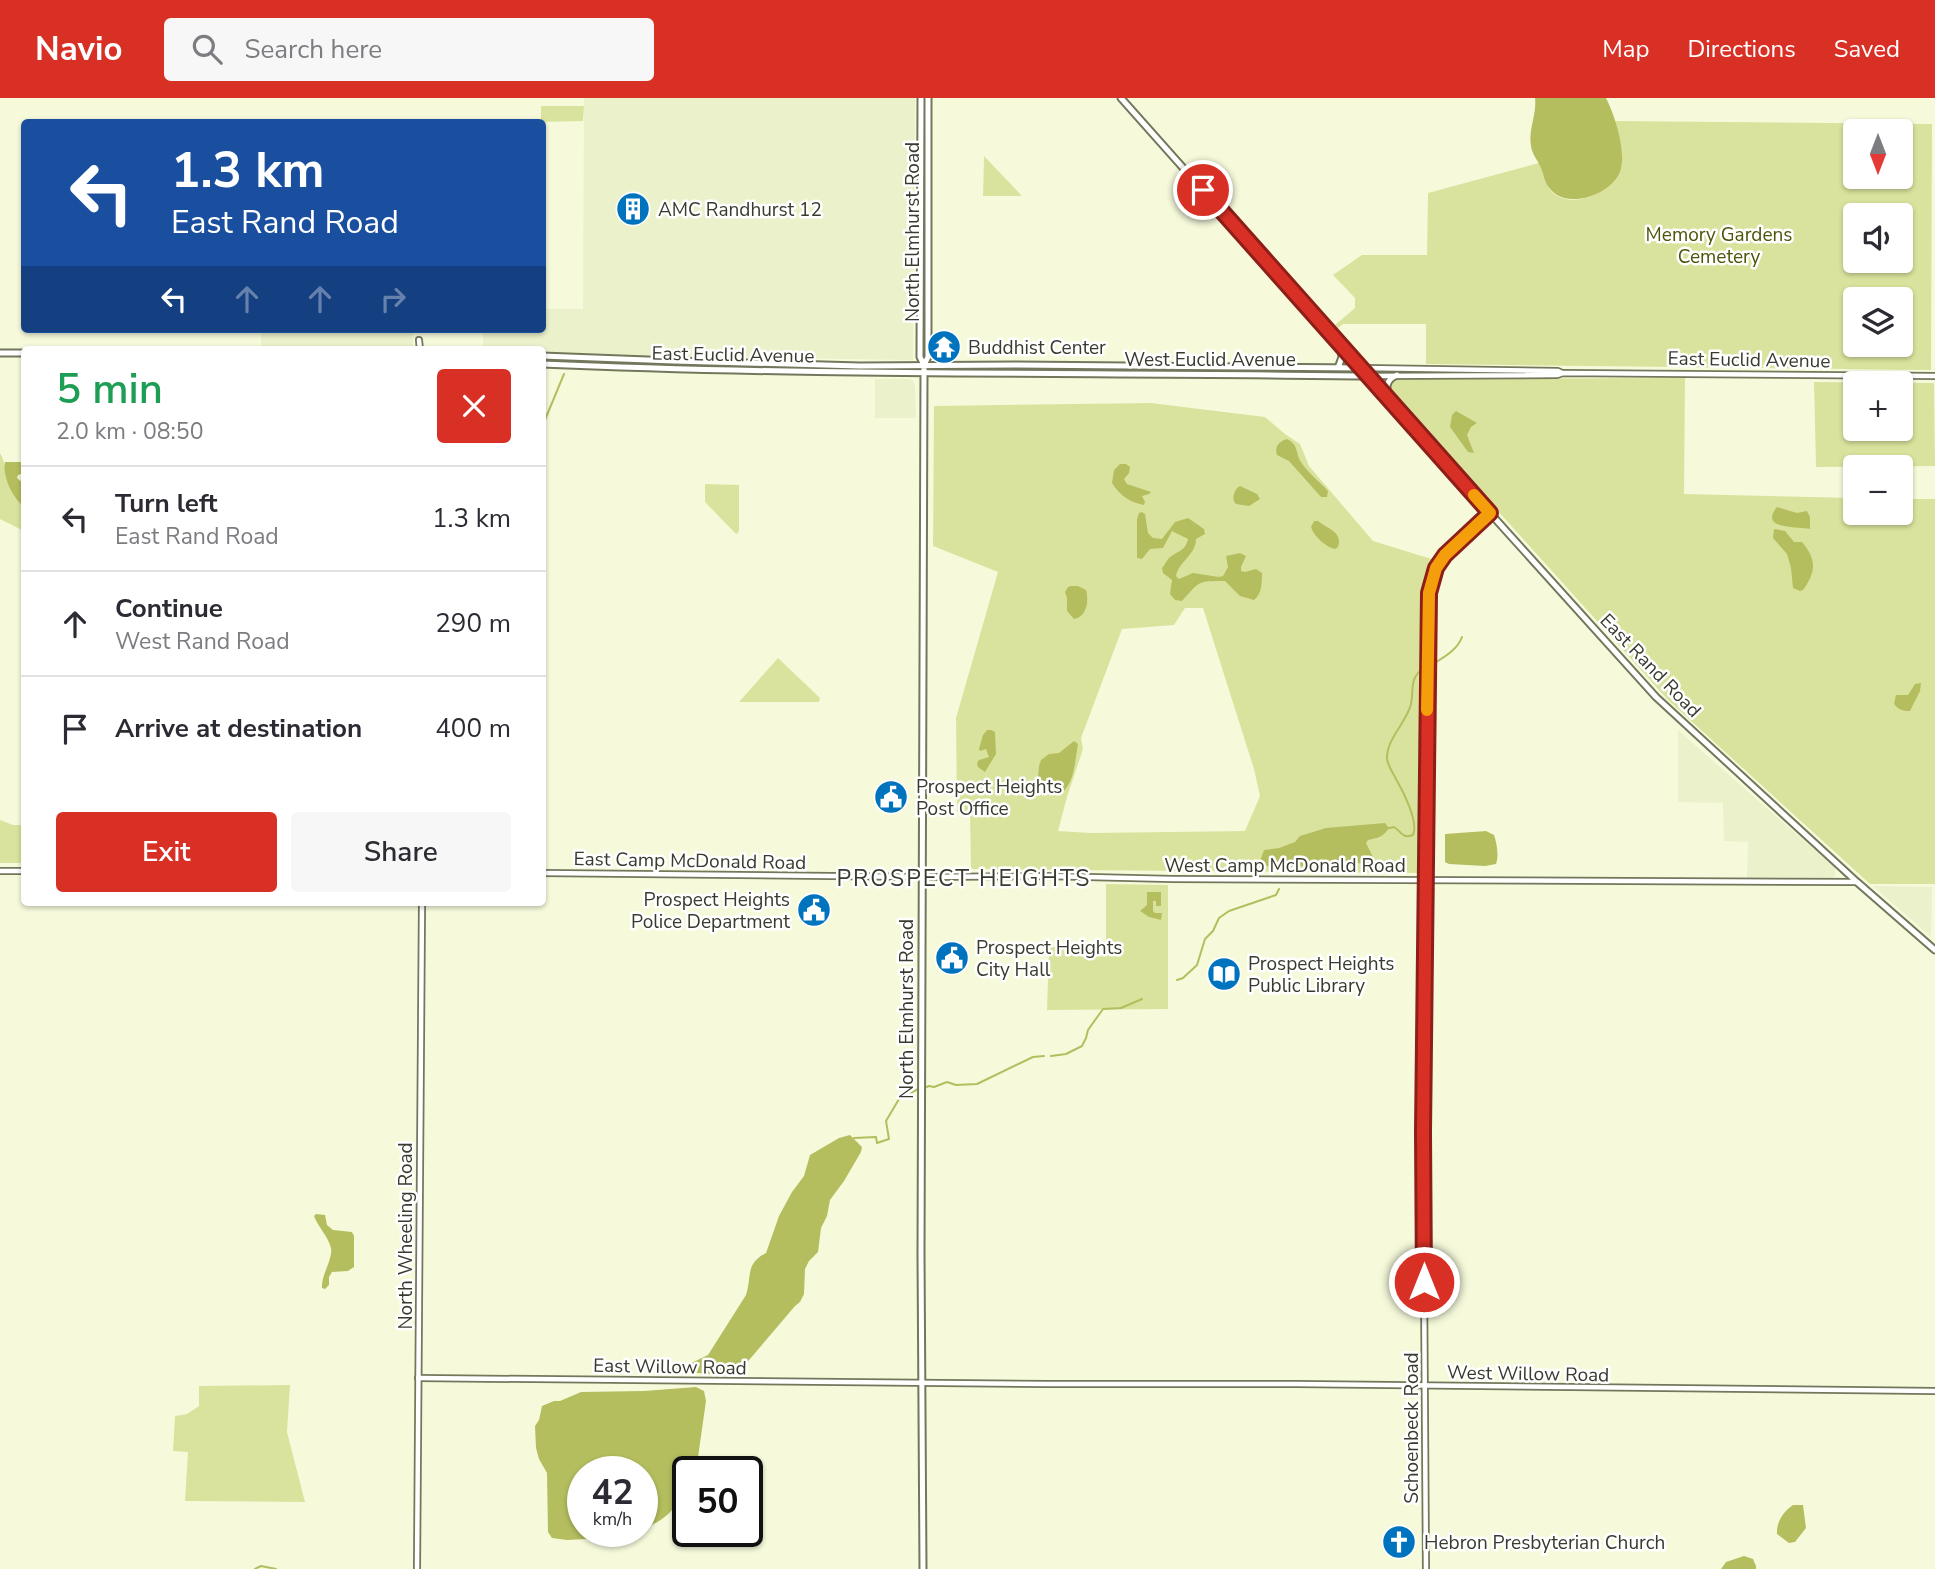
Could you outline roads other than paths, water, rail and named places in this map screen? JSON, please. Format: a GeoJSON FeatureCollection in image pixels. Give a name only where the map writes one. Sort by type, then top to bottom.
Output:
{"type":"FeatureCollection","features":[{"type":"Feature","properties":{"kind":"main road","name":"North Elmhurst Road"},"geometry":{"type":"LineString","coordinates":[[921,98],[920,357],[924,369]]}},
{"type":"Feature","properties":{"kind":"main road","name":"North Elmhurst Road"},"geometry":{"type":"LineString","coordinates":[[922,1569],[924,369],[928,357],[928,98]]}},
{"type":"Feature","properties":{"kind":"main road","name":"East Rand Road"},"geometry":{"type":"LineString","coordinates":[[1121,98],[1656,697],[1935,950]]}},
{"type":"Feature","properties":{"kind":"main road"},"geometry":{"type":"LineString","coordinates":[[419,340],[420,346]]}},
{"type":"Feature","properties":{"kind":"main road"},"geometry":{"type":"LineString","coordinates":[[1338,368],[1342,357],[1340,343]]}},
{"type":"Feature","properties":{"kind":"main road"},"geometry":{"type":"LineString","coordinates":[[0,353],[21,353]]}},
{"type":"Feature","properties":{"kind":"main road","name":"East Euclid Avenue"},"geometry":{"type":"LineString","coordinates":[[546,356],[924,369]]}},
{"type":"Feature","properties":{"kind":"main road","name":"East Euclid Avenue"},"geometry":{"type":"LineString","coordinates":[[546,364],[873,373],[924,369]]}},
{"type":"Feature","properties":{"kind":"main road","name":"East Euclid Avenue"},"geometry":{"type":"LineString","coordinates":[[1363,368],[1563,373]]}},
{"type":"Feature","properties":{"kind":"main road","name":"West Euclid Avenue"},"geometry":{"type":"LineString","coordinates":[[924,369],[1363,368]]}},
{"type":"Feature","properties":{"kind":"main road","name":"West Euclid Avenue"},"geometry":{"type":"LineString","coordinates":[[924,369],[1369,376]]}},
{"type":"Feature","properties":{"kind":"main road","name":"East Euclid Avenue"},"geometry":{"type":"LineString","coordinates":[[1369,376],[1563,373],[1935,376]]}},
{"type":"Feature","properties":{"kind":"main road"},"geometry":{"type":"LineString","coordinates":[[1388,397],[1388,381],[1397,375]]}},
{"type":"Feature","properties":{"kind":"main road","name":"Schoenbeck Road"},"geometry":{"type":"LineString","coordinates":[[1426,1569],[1423,1132],[1429,593],[1436,568],[1445,555],[1490,513]]}},
{"type":"Feature","properties":{"kind":"main road"},"geometry":{"type":"LineString","coordinates":[[0,871],[21,872]]}},
{"type":"Feature","properties":{"kind":"main road","name":"East Camp McDonald Road"},"geometry":{"type":"LineString","coordinates":[[546,873],[922,877]]}},
{"type":"Feature","properties":{"kind":"main road","name":"West Camp McDonald Road"},"geometry":{"type":"LineString","coordinates":[[922,877],[1857,882]]}},
{"type":"Feature","properties":{"kind":"main road","name":"North Wheeling Road"},"geometry":{"type":"LineString","coordinates":[[417,1569],[422,906]]}},
{"type":"Feature","properties":{"kind":"main road","name":"East Willow Road"},"geometry":{"type":"LineString","coordinates":[[418,1378],[921,1382]]}},
{"type":"Feature","properties":{"kind":"main road","name":"West Willow Road"},"geometry":{"type":"LineString","coordinates":[[921,1382],[1935,1391]]}},
{"type":"Feature","properties":{"kind":"waterway"},"geometry":{"type":"LineString","coordinates":[[546,417],[564,374]]}},
{"type":"Feature","properties":{"kind":"waterway"},"geometry":{"type":"LineString","coordinates":[[1430,666],[1453,650],[1462,637]]}},
{"type":"Feature","properties":{"kind":"waterway"},"geometry":{"type":"LineString","coordinates":[[1389,828],[1394,827],[1407,836],[1413,835],[1414,822],[1409,807],[1387,759],[1390,744],[1409,711],[1414,680],[1423,669]]}},
{"type":"Feature","properties":{"kind":"waterway"},"geometry":{"type":"LineString","coordinates":[[1177,980],[1197,965],[1205,939],[1213,931],[1219,918],[1229,911],[1276,895],[1279,889]]}},
{"type":"Feature","properties":{"kind":"waterway"},"geometry":{"type":"LineString","coordinates":[[1051,1056],[1066,1054],[1082,1046],[1088,1030],[1103,1009],[1121,1008],[1142,999]]}},
{"type":"Feature","properties":{"kind":"waterway"},"geometry":{"type":"LineString","coordinates":[[924,1088],[947,1082],[956,1085],[977,1084],[1033,1057],[1044,1056]]}},
{"type":"Feature","properties":{"kind":"waterway"},"geometry":{"type":"LineString","coordinates":[[854,1138],[876,1137],[877,1143],[889,1139],[886,1121],[899,1099],[918,1089]]}},
{"type":"Feature","properties":{"kind":"waterway"},"geometry":{"type":"LineString","coordinates":[[255,1569],[261,1566],[276,1569]]}},
{"type":"Feature","properties":{"kind":"place","name":"AMC Randhurst 12"},"geometry":{"type":"Point","coordinates":[633,209]}},
{"type":"Feature","properties":{"kind":"place","name":"Buddhist Center"},"geometry":{"type":"Point","coordinates":[944,347]}},
{"type":"Feature","properties":{"kind":"place","name":"Prospect Heights Post Office"},"geometry":{"type":"Point","coordinates":[891,797]}},
{"type":"Feature","properties":{"kind":"place","name":"Prospect Heights Police Department"},"geometry":{"type":"Point","coordinates":[814,910]}},
{"type":"Feature","properties":{"kind":"place","name":"Prospect Heights City Hall"},"geometry":{"type":"Point","coordinates":[952,958]}},
{"type":"Feature","properties":{"kind":"place","name":"Prospect Heights Public Library"},"geometry":{"type":"Point","coordinates":[1224,974]}},
{"type":"Feature","properties":{"kind":"place","name":"Hebron Presbyterian Church"},"geometry":{"type":"Point","coordinates":[1399,1542]}},
{"type":"Feature","properties":{"kind":"district","name":"PROSPECT HEIGHTS"},"geometry":{"type":"Point","coordinates":[964,878]}},
{"type":"Feature","properties":{"kind":"park label","name":"Memory Gardens Cemetery"},"geometry":{"type":"Point","coordinates":[1719,245]}}]}
